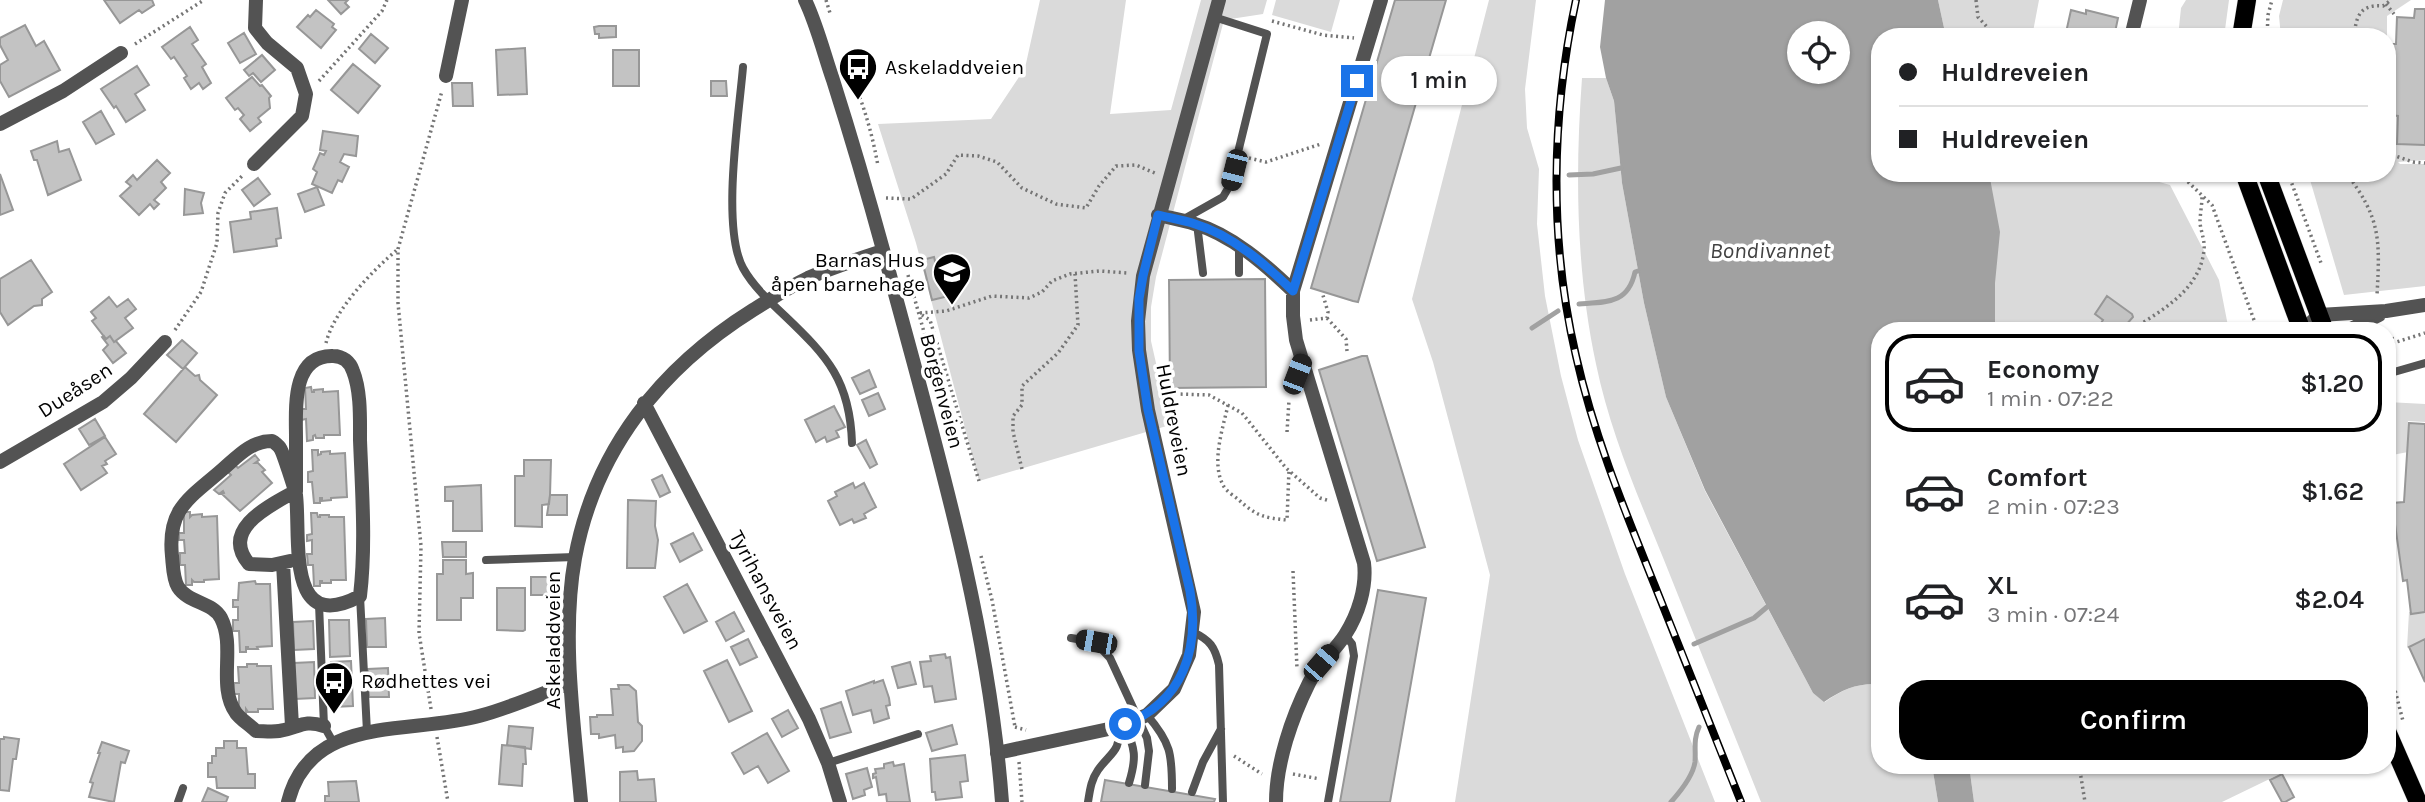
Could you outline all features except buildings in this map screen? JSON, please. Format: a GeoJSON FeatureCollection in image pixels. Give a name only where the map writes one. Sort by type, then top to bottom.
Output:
{"type":"FeatureCollection","features":[{"type":"Feature","properties":{"kind":"main road"},"geometry":{"type":"LineString","coordinates":[[2242,28],[2247,0]]}},
{"type":"Feature","properties":{"kind":"main road"},"geometry":{"type":"LineString","coordinates":[[2247,182],[2299,322]]}},
{"type":"Feature","properties":{"kind":"main road"},"geometry":{"type":"LineString","coordinates":[[2269,182],[2322,322]]}},
{"type":"Feature","properties":{"kind":"main road"},"geometry":{"type":"LineString","coordinates":[[2396,752],[2418,802]]}},
{"type":"Feature","properties":{"kind":"street"},"geometry":{"type":"LineString","coordinates":[[254,164],[302,116],[306,94],[297,68],[267,43],[255,28],[256,0]]}},
{"type":"Feature","properties":{"kind":"street"},"geometry":{"type":"LineString","coordinates":[[446,76],[462,0]]}},
{"type":"Feature","properties":{"kind":"street","name":"Borgenveien"},"geometry":{"type":"LineString","coordinates":[[805,0],[846,120],[940,464],[987,680],[1002,802]]}},
{"type":"Feature","properties":{"kind":"street","name":"Huldreveien"},"geometry":{"type":"LineString","coordinates":[[1132,722],[1174,688],[1189,654],[1193,632],[1194,612],[1190,591],[1148,410],[1138,321],[1143,276],[1158,215],[1219,0]]}},
{"type":"Feature","properties":{"kind":"street"},"geometry":{"type":"LineString","coordinates":[[1276,802],[1286,741],[1309,683],[1321,663],[1345,635],[1356,612],[1365,574],[1302,360],[1293,321],[1293,291],[1381,0]]}},
{"type":"Feature","properties":{"kind":"street"},"geometry":{"type":"LineString","coordinates":[[2133,28],[2140,0]]}},
{"type":"Feature","properties":{"kind":"street"},"geometry":{"type":"LineString","coordinates":[[0,124],[63,91],[121,53]]}},
{"type":"Feature","properties":{"kind":"street"},"geometry":{"type":"LineString","coordinates":[[1158,215],[1197,224],[1269,268],[1293,291]]}},
{"type":"Feature","properties":{"kind":"street","name":"Askeladdveien"},"geometry":{"type":"LineString","coordinates":[[581,802],[570,683],[570,597],[575,557],[600,480],[622,438],[644,404],[684,360],[720,331],[806,279],[883,251]]}},
{"type":"Feature","properties":{"kind":"street"},"geometry":{"type":"LineString","coordinates":[[2326,322],[2382,306],[2425,305]]}},
{"type":"Feature","properties":{"kind":"street"},"geometry":{"type":"LineString","coordinates":[[2360,322],[2382,306]]}},
{"type":"Feature","properties":{"kind":"street","name":"Dueåsen"},"geometry":{"type":"LineString","coordinates":[[0,462],[103,402],[131,378],[165,342]]}},
{"type":"Feature","properties":{"kind":"street"},"geometry":{"type":"LineString","coordinates":[[336,355],[347,360],[358,391],[362,496],[360,596],[348,603],[334,606],[319,604],[311,600],[304,587],[299,558],[296,491],[296,392],[303,373],[313,361],[336,355]]}},
{"type":"Feature","properties":{"kind":"street"},"geometry":{"type":"LineString","coordinates":[[1292,387],[1302,360]]}},
{"type":"Feature","properties":{"kind":"street","name":"Tyrihansveien"},"geometry":{"type":"LineString","coordinates":[[644,404],[809,719],[828,763],[840,802]]}},
{"type":"Feature","properties":{"kind":"street"},"geometry":{"type":"LineString","coordinates":[[296,491],[280,447],[272,440],[250,446],[182,506],[170,536],[173,569],[179,588],[191,598],[214,609],[221,617],[227,651],[228,692],[236,713],[256,731],[279,731],[313,722],[324,726]]}},
{"type":"Feature","properties":{"kind":"street"},"geometry":{"type":"LineString","coordinates":[[296,491],[246,524],[239,541],[241,555],[249,564],[272,565],[299,558]]}},
{"type":"Feature","properties":{"kind":"street"},"geometry":{"type":"LineString","coordinates":[[284,563],[292,726]]}},
{"type":"Feature","properties":{"kind":"street"},"geometry":{"type":"LineString","coordinates":[[288,802],[303,768],[333,743],[367,732],[478,717],[570,683]]}},
{"type":"Feature","properties":{"kind":"street"},"geometry":{"type":"LineString","coordinates":[[998,753],[1132,722]]}},
{"type":"Feature","properties":{"kind":"lane"},"geometry":{"type":"LineString","coordinates":[[1182,220],[1223,197],[1230,185],[1267,34],[1214,17]]}},
{"type":"Feature","properties":{"kind":"lane"},"geometry":{"type":"LineString","coordinates":[[743,67],[733,194],[736,246],[743,267],[768,300],[810,340],[832,367],[845,393],[851,418],[852,443]]}},
{"type":"Feature","properties":{"kind":"lane"},"geometry":{"type":"LineString","coordinates":[[1197,224],[1203,273]]}},
{"type":"Feature","properties":{"kind":"lane"},"geometry":{"type":"LineString","coordinates":[[1239,248],[1239,273]]}},
{"type":"Feature","properties":{"kind":"lane"},"geometry":{"type":"LineString","coordinates":[[2396,371],[2425,363]]}},
{"type":"Feature","properties":{"kind":"lane"},"geometry":{"type":"LineString","coordinates":[[486,560],[575,557]]}},
{"type":"Feature","properties":{"kind":"lane"},"geometry":{"type":"LineString","coordinates":[[360,596],[367,732]]}},
{"type":"Feature","properties":{"kind":"lane"},"geometry":{"type":"LineString","coordinates":[[319,604],[324,726],[333,743]]}},
{"type":"Feature","properties":{"kind":"lane"},"geometry":{"type":"LineString","coordinates":[[1193,632],[1207,639],[1215,648],[1219,665],[1223,802]]}},
{"type":"Feature","properties":{"kind":"lane"},"geometry":{"type":"LineString","coordinates":[[1328,802],[1354,656],[1352,644],[1345,635]]}},
{"type":"Feature","properties":{"kind":"lane"},"geometry":{"type":"LineString","coordinates":[[1071,638],[1096,642],[1110,658],[1132,722],[1136,763],[1129,783]]}},
{"type":"Feature","properties":{"kind":"lane"},"geometry":{"type":"LineString","coordinates":[[1132,722],[1147,738],[1149,751],[1145,785]]}},
{"type":"Feature","properties":{"kind":"lane"},"geometry":{"type":"LineString","coordinates":[[1132,722],[1164,735],[1170,751],[1172,789]]}},
{"type":"Feature","properties":{"kind":"lane","name":"Huldreveien"},"geometry":{"type":"LineString","coordinates":[[1088,802],[1096,773],[1116,749],[1119,734],[1132,722]]}},
{"type":"Feature","properties":{"kind":"lane"},"geometry":{"type":"LineString","coordinates":[[1192,792],[1207,753],[1221,729]]}},
{"type":"Feature","properties":{"kind":"lane"},"geometry":{"type":"LineString","coordinates":[[828,763],[918,734]]}},
{"type":"Feature","properties":{"kind":"lane"},"geometry":{"type":"LineString","coordinates":[[178,802],[183,788]]}},
{"type":"Feature","properties":{"kind":"path"},"geometry":{"type":"LineString","coordinates":[[121,53],[204,0]]}},
{"type":"Feature","properties":{"kind":"path"},"geometry":{"type":"LineString","coordinates":[[306,94],[382,11],[387,0]]}},
{"type":"Feature","properties":{"kind":"path"},"geometry":{"type":"LineString","coordinates":[[1976,0],[1978,17],[1988,28]]}},
{"type":"Feature","properties":{"kind":"path"},"geometry":{"type":"LineString","coordinates":[[2267,28],[2272,0]]}},
{"type":"Feature","properties":{"kind":"path"},"geometry":{"type":"LineString","coordinates":[[2356,28],[2364,8],[2386,4],[2390,0]]}},
{"type":"Feature","properties":{"kind":"path"},"geometry":{"type":"LineString","coordinates":[[2386,4],[2395,14]]}},
{"type":"Feature","properties":{"kind":"path"},"geometry":{"type":"LineString","coordinates":[[1267,34],[1271,21],[1323,35],[1353,38]]}},
{"type":"Feature","properties":{"kind":"path"},"geometry":{"type":"LineString","coordinates":[[446,76],[398,249],[398,303],[421,546],[419,633],[448,802]]}},
{"type":"Feature","properties":{"kind":"path"},"geometry":{"type":"LineString","coordinates":[[1237,156],[1266,162],[1340,138]]}},
{"type":"Feature","properties":{"kind":"path"},"geometry":{"type":"LineString","coordinates":[[886,198],[911,199],[946,174],[958,155],[978,156],[997,162],[1022,188],[1056,204],[1086,208],[1116,166],[1136,165],[1168,180]]}},
{"type":"Feature","properties":{"kind":"path"},"geometry":{"type":"LineString","coordinates":[[2396,156],[2425,163]]}},
{"type":"Feature","properties":{"kind":"path"},"geometry":{"type":"LineString","coordinates":[[165,342],[201,292],[217,243],[218,213],[225,192],[254,164]]}},
{"type":"Feature","properties":{"kind":"path"},"geometry":{"type":"LineString","coordinates":[[2188,182],[2211,205],[2255,322]]}},
{"type":"Feature","properties":{"kind":"path"},"geometry":{"type":"LineString","coordinates":[[2291,182],[2322,268]]}},
{"type":"Feature","properties":{"kind":"path"},"geometry":{"type":"LineString","coordinates":[[2352,182],[2370,208],[2376,228],[2382,306]]}},
{"type":"Feature","properties":{"kind":"path"},"geometry":{"type":"LineString","coordinates":[[2143,322],[2178,298],[2197,270],[2204,242],[2200,225],[2202,196]]}},
{"type":"Feature","properties":{"kind":"path"},"geometry":{"type":"LineString","coordinates":[[324,357],[330,328],[372,271],[398,249]]}},
{"type":"Feature","properties":{"kind":"path"},"geometry":{"type":"LineString","coordinates":[[979,481],[930,320],[920,313],[947,311],[992,296],[1029,298],[1042,292],[1052,281],[1075,273],[1099,271],[1143,276]]}},
{"type":"Feature","properties":{"kind":"path"},"geometry":{"type":"LineString","coordinates":[[1022,469],[1013,432],[1013,416],[1022,405],[1022,386],[1058,353],[1078,324],[1075,273]]}},
{"type":"Feature","properties":{"kind":"path"},"geometry":{"type":"LineString","coordinates":[[1322,292],[1328,312],[1327,318]]}},
{"type":"Feature","properties":{"kind":"path"},"geometry":{"type":"LineString","coordinates":[[1293,321],[1327,318]]}},
{"type":"Feature","properties":{"kind":"path"},"geometry":{"type":"LineString","coordinates":[[1327,318],[1346,339],[1347,351]]}},
{"type":"Feature","properties":{"kind":"path"},"geometry":{"type":"LineString","coordinates":[[2396,342],[2425,332]]}},
{"type":"Feature","properties":{"kind":"path"},"geometry":{"type":"LineString","coordinates":[[1161,385],[1177,394],[1209,395],[1242,413],[1289,470],[1320,498],[1330,501],[1345,500]]}},
{"type":"Feature","properties":{"kind":"path"},"geometry":{"type":"LineString","coordinates":[[1287,432],[1292,387]]}},
{"type":"Feature","properties":{"kind":"path"},"geometry":{"type":"LineString","coordinates":[[1228,405],[1219,457],[1223,486],[1263,518],[1287,520],[1289,470]]}},
{"type":"Feature","properties":{"kind":"path"},"geometry":{"type":"LineString","coordinates":[[1293,571],[1297,670],[1302,680],[1309,683]]}},
{"type":"Feature","properties":{"kind":"path"},"geometry":{"type":"LineString","coordinates":[[2396,700],[2404,724]]}},
{"type":"Feature","properties":{"kind":"path"},"geometry":{"type":"LineString","coordinates":[[1232,754],[1262,774],[1271,776],[1282,772],[1324,779]]}},
{"type":"Feature","properties":{"kind":"path"},"geometry":{"type":"LineString","coordinates":[[2080,774],[2085,802]]}},
{"type":"Feature","properties":{"kind":"shaded area"},"geometry":{"type":"Polygon","coordinates":[[[1040,0],[1126,0],[1110,114],[1171,110],[1201,0],[1267,0],[1263,14],[1224,20],[1156,277],[1151,307],[1151,341],[1170,425],[979,481],[916,243],[878,124],[991,119],[1025,68],[1040,0]]]}},
{"type":"Feature","properties":{"kind":"shaded area"},"geometry":{"type":"Polygon","coordinates":[[[1276,0],[1340,0],[1331,32],[1272,15],[1276,0]]]}},
{"type":"Feature","properties":{"kind":"shaded area"},"geometry":{"type":"Polygon","coordinates":[[[1489,0],[1536,0],[1525,89],[1527,128],[1539,169],[1537,224],[1545,296],[1561,376],[1578,440],[1625,574],[1715,802],[1455,802],[1490,575],[1433,362],[1412,299],[1489,0]]]}},
{"type":"Feature","properties":{"kind":"shaded area"},"geometry":{"type":"Polygon","coordinates":[[[1938,0],[2039,0],[2034,28],[1944,28],[1938,0]]]}},
{"type":"Feature","properties":{"kind":"shaded area"},"geometry":{"type":"Polygon","coordinates":[[[2186,0],[2229,0],[2225,28],[2179,28],[2181,8],[2186,0]]]}},
{"type":"Feature","properties":{"kind":"shaded area"},"geometry":{"type":"Polygon","coordinates":[[[2283,0],[2411,0],[2387,16],[2387,28],[2280,28],[2279,16],[2283,0]]]}},
{"type":"Feature","properties":{"kind":"shaded area"},"geometry":{"type":"Polygon","coordinates":[[[1582,78],[1606,78],[1614,101],[1622,183],[1644,303],[1666,397],[1705,491],[1813,693],[1825,702],[1851,688],[1871,685],[1871,774],[1933,774],[1938,802],[1761,802],[1635,488],[1602,389],[1584,293],[1578,150],[1582,78]]]}},
{"type":"Feature","properties":{"kind":"shaded area"},"geometry":{"type":"Polygon","coordinates":[[[2396,112],[2399,112],[2425,141],[2425,160],[2398,162],[2425,164],[2425,286],[2344,295],[2311,182],[2396,182],[2396,112]]]}},
{"type":"Feature","properties":{"kind":"shaded area"},"geometry":{"type":"Polygon","coordinates":[[[1989,182],[2159,182],[2170,185],[2219,280],[2227,322],[1995,322],[1989,182]]]}},
{"type":"Feature","properties":{"kind":"shaded area"},"geometry":{"type":"Polygon","coordinates":[[[2396,402],[2425,404],[2425,422],[2408,421],[2408,452],[2396,454],[2396,402]]]}},
{"type":"Feature","properties":{"kind":"shaded area"},"geometry":{"type":"Polygon","coordinates":[[[2425,611],[2425,640],[2407,648],[2409,612],[2425,611]]]}},
{"type":"Feature","properties":{"kind":"shaded area"},"geometry":{"type":"Polygon","coordinates":[[[1970,774],[2280,774],[2222,802],[1974,802],[1970,774]]]}},
{"type":"Feature","properties":{"kind":"water","name":"Bondivannet"},"geometry":{"type":"Polygon","coordinates":[[[1605,0],[1938,0],[1944,28],[1871,28],[1871,182],[1991,182],[2000,232],[1995,283],[1995,322],[1871,322],[1871,685],[1850,688],[1824,702],[1813,693],[1705,490],[1666,397],[1644,303],[1622,183],[1614,101],[1600,47],[1605,0]]]}},
{"type":"Feature","properties":{"kind":"water"},"geometry":{"type":"Polygon","coordinates":[[[1933,774],[1970,774],[1974,802],[1938,802],[1933,774]]]}},
{"type":"Feature","properties":{"kind":"waterway"},"geometry":{"type":"LineString","coordinates":[[1569,175],[1593,174],[1621,168]]}},
{"type":"Feature","properties":{"kind":"waterway"},"geometry":{"type":"LineString","coordinates":[[1579,304],[1607,301],[1622,296],[1638,271]]}},
{"type":"Feature","properties":{"kind":"waterway"},"geometry":{"type":"LineString","coordinates":[[1532,328],[1558,311]]}},
{"type":"Feature","properties":{"kind":"waterway"},"geometry":{"type":"LineString","coordinates":[[1694,644],[1754,618],[1767,607]]}},
{"type":"Feature","properties":{"kind":"waterway"},"geometry":{"type":"LineString","coordinates":[[1671,802],[1692,773],[1699,727]]}},
{"type":"Feature","properties":{"kind":"railway"},"geometry":{"type":"LineString","coordinates":[[1576,0],[1562,89],[1556,178],[1561,268],[1576,356],[1611,473],[1741,802]]}},
{"type":"Feature","properties":{"kind":"place","name":"Askeladdveien"},"geometry":{"type":"Point","coordinates":[858,101]}},
{"type":"Feature","properties":{"kind":"place","name":"Barnas Hus åpen barnehage"},"geometry":{"type":"Point","coordinates":[952,306]}},
{"type":"Feature","properties":{"kind":"place","name":"Rødhettes vei"},"geometry":{"type":"Point","coordinates":[334,715]}},
{"type":"Feature","properties":{"kind":"route"},"geometry":{"type":"LineString","coordinates":[[1125,724],[1158,707],[1174,688],[1189,654],[1193,632],[1194,612],[1190,591],[1148,410],[1139,351],[1139,299],[1158,215],[1197,224],[1222,236],[1269,268],[1293,291],[1357,81]]}}]}
